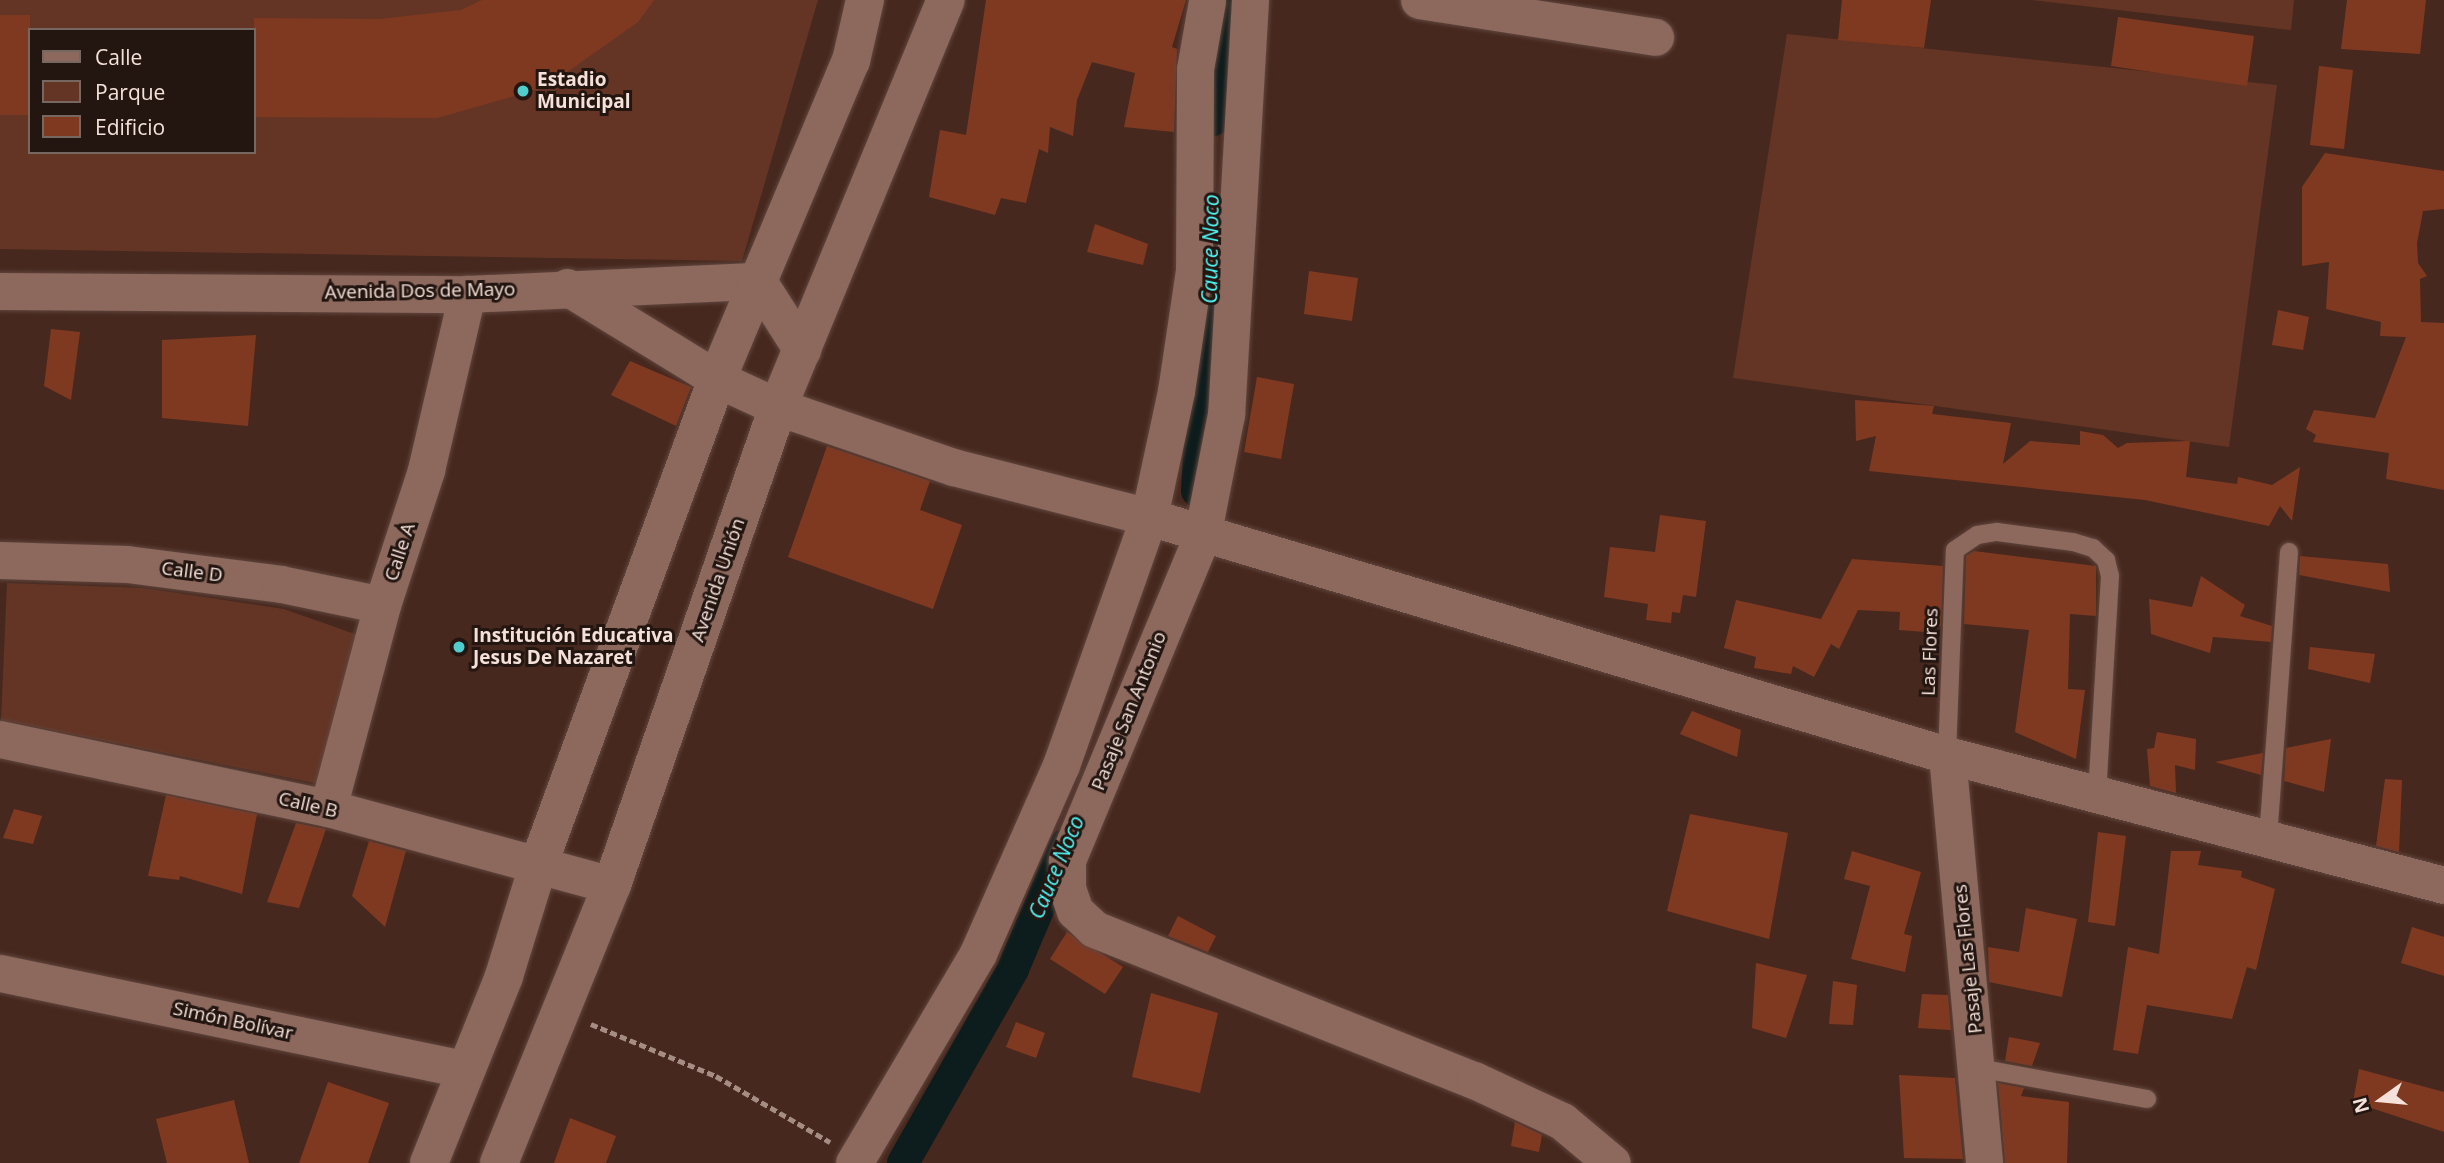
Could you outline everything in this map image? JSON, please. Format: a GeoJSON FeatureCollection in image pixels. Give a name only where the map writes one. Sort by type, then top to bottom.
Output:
{"type":"FeatureCollection","features":[{"type":"Feature","properties":{"kind":"main road"},"geometry":{"type":"LineString","coordinates":[[429,1163],[504,976],[538,866],[717,379],[851,61],[865,0]]}},
{"type":"Feature","properties":{"kind":"main road","name":"Avenida Unión"},"geometry":{"type":"LineString","coordinates":[[499,1163],[612,885],[778,407],[946,0]]}},
{"type":"Feature","properties":{"kind":"street","name":"Pasaje San Antonio"},"geometry":{"type":"LineString","coordinates":[[1250,0],[1226,414],[1202,536],[1067,862],[1067,888],[1075,911],[1094,929],[1474,1080],[1562,1121],[1612,1163]]}},
{"type":"Feature","properties":{"kind":"street"},"geometry":{"type":"LineString","coordinates":[[1419,0],[1655,37]]}},
{"type":"Feature","properties":{"kind":"street"},"geometry":{"type":"LineString","coordinates":[[856,1161],[978,953],[1061,765],[1149,517],[1176,391],[1194,271],[1195,69],[1207,1]]}},
{"type":"Feature","properties":{"kind":"street","name":"Avenida Dos de Mayo"},"geometry":{"type":"LineString","coordinates":[[0,291],[467,294],[567,287],[758,281]]}},
{"type":"Feature","properties":{"kind":"street"},"geometry":{"type":"LineString","coordinates":[[758,281],[802,350]]}},
{"type":"Feature","properties":{"kind":"street"},"geometry":{"type":"LineString","coordinates":[[567,287],[717,379],[778,407],[953,467],[1149,517],[1202,536],[1947,755],[2444,885]]}},
{"type":"Feature","properties":{"kind":"street","name":"Calle A"},"geometry":{"type":"LineString","coordinates":[[328,808],[382,604],[426,470],[467,294]]}},
{"type":"Feature","properties":{"kind":"street","name":"Calle D"},"geometry":{"type":"LineString","coordinates":[[0,560],[127,564],[281,584],[382,604]]}},
{"type":"Feature","properties":{"kind":"street","name":"Calle B"},"geometry":{"type":"LineString","coordinates":[[0,739],[328,808],[612,885]]}},
{"type":"Feature","properties":{"kind":"street","name":"Pasaje Las Flores"},"geometry":{"type":"LineString","coordinates":[[1947,755],[1978,1068],[1984,1163]]}},
{"type":"Feature","properties":{"kind":"street","name":"Simón Bolívar"},"geometry":{"type":"LineString","coordinates":[[0,973],[465,1069]]}},
{"type":"Feature","properties":{"kind":"lane","name":"Las Flores"},"geometry":{"type":"LineString","coordinates":[[1947,755],[1955,550],[1978,536],[1997,532],[2073,541],[2093,548],[2106,560],[2110,576],[2097,796]]}},
{"type":"Feature","properties":{"kind":"lane"},"geometry":{"type":"LineString","coordinates":[[2268,838],[2289,552]]}},
{"type":"Feature","properties":{"kind":"lane"},"geometry":{"type":"LineString","coordinates":[[1978,1068],[2147,1099]]}},
{"type":"Feature","properties":{"kind":"path"},"geometry":{"type":"LineString","coordinates":[[559,1011],[716,1076],[856,1161]]}},
{"type":"Feature","properties":{"kind":"green space","name":"Estadio Municipal"},"geometry":{"type":"Polygon","coordinates":[[[0,0],[818,0],[742,261],[0,249],[0,0]]]}},
{"type":"Feature","properties":{"kind":"green space"},"geometry":{"type":"Polygon","coordinates":[[[2031,0],[2294,0],[2291,30],[2031,0]]]}},
{"type":"Feature","properties":{"kind":"green space"},"geometry":{"type":"Polygon","coordinates":[[[1787,34],[2277,85],[2229,447],[1733,378],[1787,34]]]}},
{"type":"Feature","properties":{"kind":"green space"},"geometry":{"type":"Polygon","coordinates":[[[7,583],[143,588],[284,609],[366,638],[325,785],[1,720],[7,583]]]}},
{"type":"Feature","properties":{"kind":"building"},"geometry":{"type":"Polygon","coordinates":[[[482,0],[654,0],[638,22],[546,87],[437,118],[256,117],[254,18],[380,19],[461,10],[482,0]]]}},
{"type":"Feature","properties":{"kind":"building"},"geometry":{"type":"Polygon","coordinates":[[[986,0],[1186,0],[1172,47],[1177,49],[1174,132],[1124,127],[1135,73],[1092,62],[1077,100],[1073,136],[1050,127],[1048,153],[1039,149],[1026,203],[1001,198],[995,215],[929,197],[940,130],[966,135],[986,0]]]}},
{"type":"Feature","properties":{"kind":"building"},"geometry":{"type":"Polygon","coordinates":[[[1842,0],[1931,0],[1924,48],[1838,40],[1842,0]]]}},
{"type":"Feature","properties":{"kind":"building"},"geometry":{"type":"Polygon","coordinates":[[[2347,0],[2426,0],[2420,54],[2341,49],[2347,0]]]}},
{"type":"Feature","properties":{"kind":"building"},"geometry":{"type":"Polygon","coordinates":[[[0,15],[30,15],[28,115],[0,115],[0,15]]]}},
{"type":"Feature","properties":{"kind":"building"},"geometry":{"type":"Polygon","coordinates":[[[2118,17],[2254,36],[2247,86],[2111,66],[2118,17]]]}},
{"type":"Feature","properties":{"kind":"building"},"geometry":{"type":"Polygon","coordinates":[[[2319,66],[2353,70],[2344,149],[2310,145],[2319,66]]]}},
{"type":"Feature","properties":{"kind":"building"},"geometry":{"type":"Polygon","coordinates":[[[2325,153],[2444,171],[2444,209],[2423,211],[2417,243],[2418,263],[2427,276],[2420,279],[2421,322],[2444,323],[2444,490],[2386,479],[2389,453],[2313,442],[2316,435],[2306,429],[2314,410],[2375,418],[2406,337],[2380,336],[2381,322],[2326,309],[2329,262],[2302,266],[2302,187],[2325,153]]]}},
{"type":"Feature","properties":{"kind":"building"},"geometry":{"type":"Polygon","coordinates":[[[1095,224],[1148,244],[1143,265],[1087,252],[1095,224]]]}},
{"type":"Feature","properties":{"kind":"building"},"geometry":{"type":"Polygon","coordinates":[[[1309,271],[1358,278],[1352,321],[1304,314],[1309,271]]]}},
{"type":"Feature","properties":{"kind":"building"},"geometry":{"type":"Polygon","coordinates":[[[2278,310],[2309,317],[2303,350],[2272,345],[2278,310]]]}},
{"type":"Feature","properties":{"kind":"building"},"geometry":{"type":"Polygon","coordinates":[[[51,329],[80,332],[71,400],[44,386],[51,329]]]}},
{"type":"Feature","properties":{"kind":"building"},"geometry":{"type":"Polygon","coordinates":[[[256,335],[248,426],[162,418],[162,340],[256,335]]]}},
{"type":"Feature","properties":{"kind":"building"},"geometry":{"type":"Polygon","coordinates":[[[630,361],[691,387],[676,426],[611,395],[630,361]]]}},
{"type":"Feature","properties":{"kind":"building"},"geometry":{"type":"Polygon","coordinates":[[[1257,377],[1294,384],[1281,459],[1244,452],[1257,377]]]}},
{"type":"Feature","properties":{"kind":"building"},"geometry":{"type":"Polygon","coordinates":[[[1855,400],[1934,406],[1932,414],[2011,423],[2003,464],[2030,441],[2080,445],[2080,431],[2103,435],[2118,448],[2127,443],[2190,441],[2186,477],[2237,484],[2238,477],[2272,485],[2300,467],[2292,521],[2280,506],[2269,526],[2145,500],[1869,471],[1876,436],[1856,441],[1855,400]]]}},
{"type":"Feature","properties":{"kind":"building"},"geometry":{"type":"Polygon","coordinates":[[[827,446],[930,481],[920,510],[962,525],[933,609],[788,557],[827,446]]]}},
{"type":"Feature","properties":{"kind":"building"},"geometry":{"type":"Polygon","coordinates":[[[1660,515],[1706,521],[1696,597],[1683,595],[1680,613],[1672,612],[1671,623],[1646,620],[1648,604],[1604,597],[1610,547],[1655,552],[1660,515]]]}},
{"type":"Feature","properties":{"kind":"building"},"geometry":{"type":"Polygon","coordinates":[[[1974,551],[2096,566],[2096,616],[2070,614],[2068,689],[2085,690],[2076,759],[2015,732],[2029,630],[1964,624],[1966,556],[1974,551]]]}},
{"type":"Feature","properties":{"kind":"building"},"geometry":{"type":"Polygon","coordinates":[[[2300,556],[2388,564],[2390,592],[2299,575],[2300,556]]]}},
{"type":"Feature","properties":{"kind":"building"},"geometry":{"type":"Polygon","coordinates":[[[1852,559],[1943,566],[1941,626],[1926,625],[1926,632],[1899,630],[1900,612],[1858,610],[1839,649],[1831,644],[1814,677],[1793,666],[1791,674],[1754,668],[1756,657],[1724,648],[1736,600],[1821,619],[1852,559]]]}},
{"type":"Feature","properties":{"kind":"building"},"geometry":{"type":"Polygon","coordinates":[[[2201,576],[2245,605],[2240,616],[2272,626],[2271,642],[2213,637],[2210,653],[2151,634],[2149,599],[2192,607],[2201,576]]]}},
{"type":"Feature","properties":{"kind":"building"},"geometry":{"type":"Polygon","coordinates":[[[2310,647],[2375,654],[2370,683],[2308,669],[2310,647]]]}},
{"type":"Feature","properties":{"kind":"building"},"geometry":{"type":"Polygon","coordinates":[[[1692,711],[1741,730],[1737,757],[1680,734],[1692,711]]]}},
{"type":"Feature","properties":{"kind":"building"},"geometry":{"type":"Polygon","coordinates":[[[2157,732],[2196,739],[2195,770],[2175,765],[2176,793],[2150,786],[2147,749],[2154,748],[2157,732]]]}},
{"type":"Feature","properties":{"kind":"building"},"geometry":{"type":"Polygon","coordinates":[[[2331,739],[2324,792],[2284,781],[2286,748],[2331,739]]]}},
{"type":"Feature","properties":{"kind":"building"},"geometry":{"type":"Polygon","coordinates":[[[2263,753],[2261,775],[2215,762],[2263,753]]]}},
{"type":"Feature","properties":{"kind":"building"},"geometry":{"type":"Polygon","coordinates":[[[2385,779],[2402,780],[2399,852],[2376,846],[2385,779]]]}},
{"type":"Feature","properties":{"kind":"building"},"geometry":{"type":"Polygon","coordinates":[[[166,795],[257,814],[242,894],[180,876],[179,880],[148,876],[166,795]]]}},
{"type":"Feature","properties":{"kind":"building"},"geometry":{"type":"Polygon","coordinates":[[[14,809],[42,816],[33,844],[3,838],[14,809]]]}},
{"type":"Feature","properties":{"kind":"building"},"geometry":{"type":"Polygon","coordinates":[[[1690,814],[1788,833],[1769,939],[1667,911],[1690,814]]]}},
{"type":"Feature","properties":{"kind":"building"},"geometry":{"type":"Polygon","coordinates":[[[296,823],[326,829],[299,908],[267,902],[296,823]]]}},
{"type":"Feature","properties":{"kind":"building"},"geometry":{"type":"Polygon","coordinates":[[[2098,832],[2126,836],[2115,926],[2088,922],[2098,832]]]}},
{"type":"Feature","properties":{"kind":"building"},"geometry":{"type":"Polygon","coordinates":[[[369,841],[406,851],[385,927],[352,896],[369,841]]]}},
{"type":"Feature","properties":{"kind":"building"},"geometry":{"type":"Polygon","coordinates":[[[1852,851],[1921,872],[1904,934],[1912,936],[1905,972],[1851,959],[1870,886],[1844,879],[1852,851]]]}},
{"type":"Feature","properties":{"kind":"building"},"geometry":{"type":"Polygon","coordinates":[[[2171,851],[2201,851],[2198,865],[2242,871],[2241,877],[2275,889],[2256,970],[2247,967],[2232,1019],[2147,1005],[2138,1054],[2113,1050],[2128,947],[2159,954],[2171,851]]]}},
{"type":"Feature","properties":{"kind":"building"},"geometry":{"type":"Polygon","coordinates":[[[2026,908],[2077,919],[2062,997],[1989,982],[1988,947],[2019,952],[2026,908]]]}},
{"type":"Feature","properties":{"kind":"building"},"geometry":{"type":"Polygon","coordinates":[[[1178,916],[1216,936],[1208,952],[1168,936],[1178,916]]]}},
{"type":"Feature","properties":{"kind":"building"},"geometry":{"type":"Polygon","coordinates":[[[2412,927],[2444,937],[2444,976],[2401,963],[2412,927]]]}},
{"type":"Feature","properties":{"kind":"building"},"geometry":{"type":"Polygon","coordinates":[[[1067,932],[1123,967],[1105,994],[1050,959],[1067,932]]]}},
{"type":"Feature","properties":{"kind":"building"},"geometry":{"type":"Polygon","coordinates":[[[1756,963],[1807,975],[1786,1038],[1752,1028],[1756,963]]]}},
{"type":"Feature","properties":{"kind":"building"},"geometry":{"type":"Polygon","coordinates":[[[1833,981],[1857,985],[1853,1025],[1829,1024],[1833,981]]]}},
{"type":"Feature","properties":{"kind":"building"},"geometry":{"type":"Polygon","coordinates":[[[1151,993],[1218,1013],[1200,1093],[1132,1077],[1151,993]]]}},
{"type":"Feature","properties":{"kind":"building"},"geometry":{"type":"Polygon","coordinates":[[[1922,994],[1948,995],[1951,1030],[1918,1028],[1922,994]]]}},
{"type":"Feature","properties":{"kind":"building"},"geometry":{"type":"Polygon","coordinates":[[[1016,1022],[1045,1033],[1036,1058],[1006,1047],[1016,1022]]]}},
{"type":"Feature","properties":{"kind":"building"},"geometry":{"type":"Polygon","coordinates":[[[2009,1037],[2040,1043],[2032,1066],[2005,1061],[2009,1037]]]}},
{"type":"Feature","properties":{"kind":"building"},"geometry":{"type":"Polygon","coordinates":[[[2359,1069],[2444,1092],[2444,1132],[2353,1102],[2359,1069]]]}},
{"type":"Feature","properties":{"kind":"building"},"geometry":{"type":"Polygon","coordinates":[[[1899,1075],[1955,1078],[1963,1159],[1904,1158],[1899,1075]]]}},
{"type":"Feature","properties":{"kind":"building"},"geometry":{"type":"Polygon","coordinates":[[[328,1082],[389,1103],[368,1163],[299,1163],[328,1082]]]}},
{"type":"Feature","properties":{"kind":"building"},"geometry":{"type":"Polygon","coordinates":[[[1998,1083],[2024,1088],[2021,1096],[2069,1102],[2067,1163],[2005,1163],[1998,1083]]]}},
{"type":"Feature","properties":{"kind":"building"},"geometry":{"type":"Polygon","coordinates":[[[234,1100],[249,1163],[167,1163],[156,1119],[234,1100]]]}},
{"type":"Feature","properties":{"kind":"building"},"geometry":{"type":"Polygon","coordinates":[[[570,1118],[616,1136],[606,1163],[554,1163],[570,1118]]]}},
{"type":"Feature","properties":{"kind":"building"},"geometry":{"type":"Polygon","coordinates":[[[1515,1122],[1542,1135],[1539,1152],[1511,1146],[1515,1122]]]}},
{"type":"Feature","properties":{"kind":"waterway","name":"Cauce Noco"},"geometry":{"type":"LineString","coordinates":[[1213,120],[1225,0]]}},
{"type":"Feature","properties":{"kind":"waterway","name":"Cauce Noco"},"geometry":{"type":"LineString","coordinates":[[1197,491],[1210,249]]}},
{"type":"Feature","properties":{"kind":"waterway","name":"Cauce Noco"},"geometry":{"type":"LineString","coordinates":[[903,1163],[1013,969],[1066,844]]}},
{"type":"Feature","properties":{"kind":"place","name":"Estadio Municipal"},"geometry":{"type":"Point","coordinates":[523,91]}},
{"type":"Feature","properties":{"kind":"place","name":"Institución Educativa Jesus De Nazaret"},"geometry":{"type":"Point","coordinates":[459,647]}}]}
